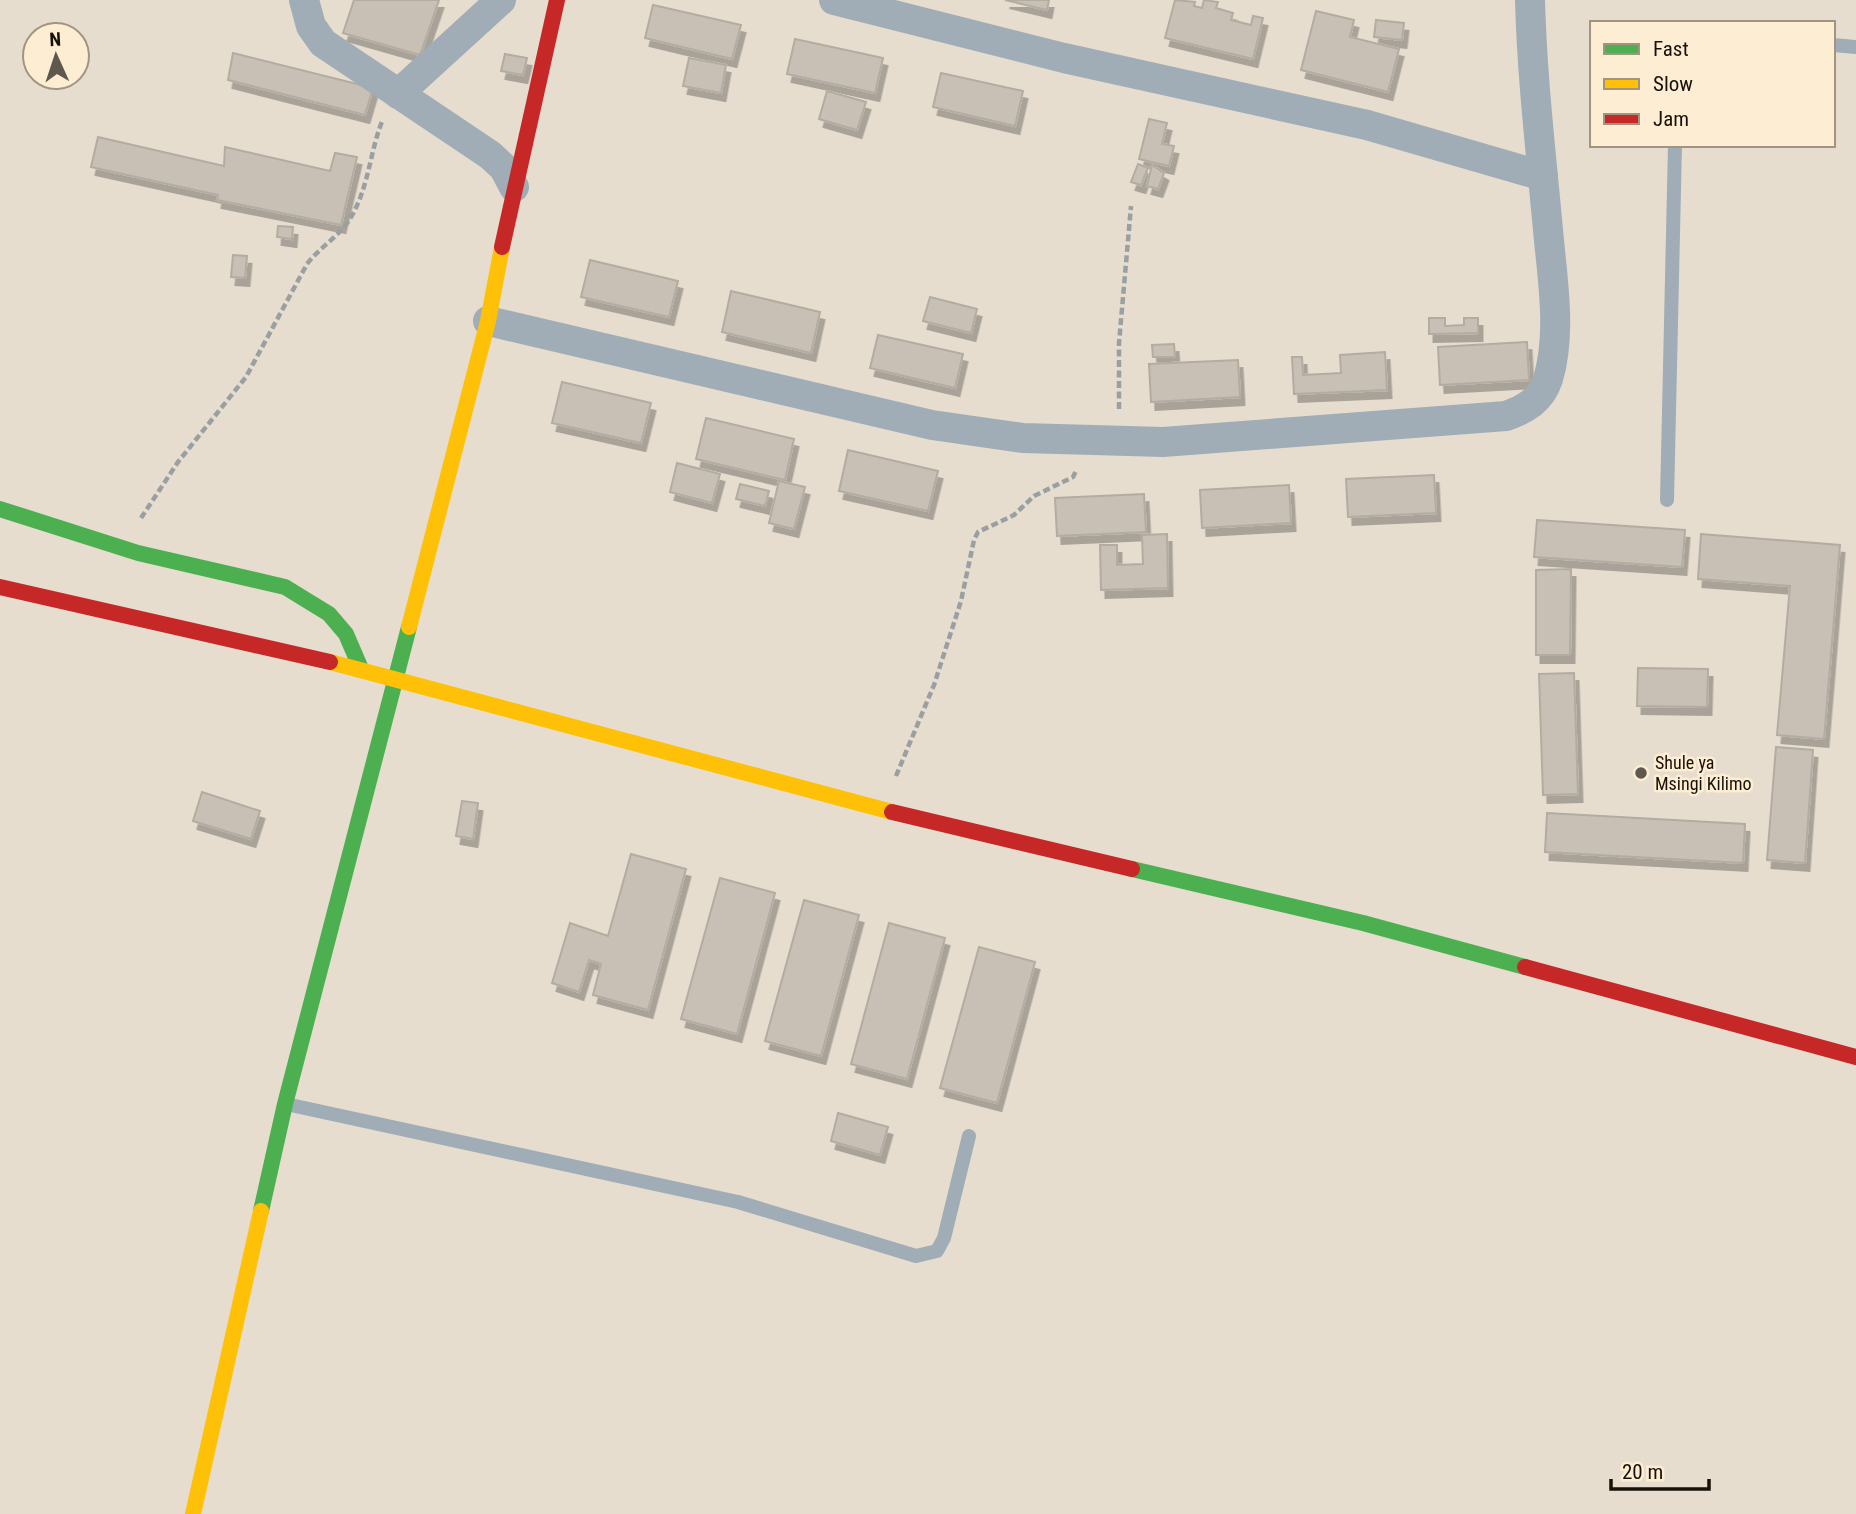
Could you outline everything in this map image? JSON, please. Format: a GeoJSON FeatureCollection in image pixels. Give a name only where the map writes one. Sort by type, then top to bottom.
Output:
{"type":"FeatureCollection","features":[{"type":"Feature","properties":{"kind":"street"},"geometry":{"type":"LineString","coordinates":[[304,0],[311,26],[323,43],[490,155],[504,168],[514,187]]}},
{"type":"Feature","properties":{"kind":"street"},"geometry":{"type":"LineString","coordinates":[[398,94],[501,0]]}},
{"type":"Feature","properties":{"kind":"street"},"geometry":{"type":"LineString","coordinates":[[193,1514],[285,1104],[327,931],[396,679],[488,321],[514,187],[557,0]]}},
{"type":"Feature","properties":{"kind":"street"},"geometry":{"type":"LineString","coordinates":[[834,0],[1064,58],[1367,125],[1543,176]]}},
{"type":"Feature","properties":{"kind":"street"},"geometry":{"type":"LineString","coordinates":[[488,321],[932,425],[977,433],[1083,442],[1163,442],[1464,422],[1506,416],[1524,410],[1540,396],[1551,363],[1551,270],[1532,76],[1530,0]]}},
{"type":"Feature","properties":{"kind":"street"},"geometry":{"type":"LineString","coordinates":[[0,509],[124,549],[272,581],[290,589],[330,617],[345,634],[361,669]]}},
{"type":"Feature","properties":{"kind":"street"},"geometry":{"type":"LineString","coordinates":[[0,587],[361,669],[882,810],[1363,923],[1856,1057]]}},
{"type":"Feature","properties":{"kind":"lane"},"geometry":{"type":"LineString","coordinates":[[1835,45],[1856,47]]}},
{"type":"Feature","properties":{"kind":"lane"},"geometry":{"type":"LineString","coordinates":[[1667,500],[1675,147]]}},
{"type":"Feature","properties":{"kind":"lane"},"geometry":{"type":"LineString","coordinates":[[285,1104],[738,1202],[916,1256],[937,1251],[944,1238],[969,1136]]}},
{"type":"Feature","properties":{"kind":"path"},"geometry":{"type":"LineString","coordinates":[[124,549],[151,500],[246,377],[307,264],[317,250],[351,219],[363,188],[379,129],[398,94]]}},
{"type":"Feature","properties":{"kind":"path"},"geometry":{"type":"LineString","coordinates":[[1120,442],[1118,369],[1131,206]]}},
{"type":"Feature","properties":{"kind":"path"},"geometry":{"type":"LineString","coordinates":[[882,810],[934,685],[961,601],[978,532],[1014,515],[1034,496],[1073,477],[1080,463],[1083,442]]}},
{"type":"Feature","properties":{"kind":"building"},"geometry":{"type":"Polygon","coordinates":[[[354,0],[439,0],[420,55],[343,33],[354,0]]]}},
{"type":"Feature","properties":{"kind":"building"},"geometry":{"type":"Polygon","coordinates":[[[1005,0],[1049,0],[1047,10],[1005,0]]]}},
{"type":"Feature","properties":{"kind":"building"},"geometry":{"type":"Polygon","coordinates":[[[1175,0],[1195,2],[1194,6],[1202,8],[1204,0],[1218,2],[1216,8],[1233,13],[1231,20],[1251,25],[1253,16],[1263,18],[1253,59],[1165,38],[1175,0]]]}},
{"type":"Feature","properties":{"kind":"building"},"geometry":{"type":"Polygon","coordinates":[[[653,5],[741,25],[732,59],[645,38],[653,5]]]}},
{"type":"Feature","properties":{"kind":"building"},"geometry":{"type":"Polygon","coordinates":[[[1316,11],[1354,20],[1350,37],[1399,49],[1388,92],[1301,70],[1316,11]]]}},
{"type":"Feature","properties":{"kind":"building"},"geometry":{"type":"Polygon","coordinates":[[[1376,20],[1404,23],[1402,40],[1374,37],[1376,20]]]}},
{"type":"Feature","properties":{"kind":"building"},"geometry":{"type":"Polygon","coordinates":[[[795,39],[883,58],[875,93],[787,74],[795,39]]]}},
{"type":"Feature","properties":{"kind":"building"},"geometry":{"type":"Polygon","coordinates":[[[233,53],[373,88],[365,115],[228,80],[233,53]]]}},
{"type":"Feature","properties":{"kind":"building"},"geometry":{"type":"Polygon","coordinates":[[[505,54],[527,58],[523,75],[501,71],[505,54]]]}},
{"type":"Feature","properties":{"kind":"building"},"geometry":{"type":"Polygon","coordinates":[[[689,58],[726,65],[721,93],[683,86],[689,58]]]}},
{"type":"Feature","properties":{"kind":"building"},"geometry":{"type":"Polygon","coordinates":[[[941,73],[1023,91],[1015,126],[933,107],[941,73]]]}},
{"type":"Feature","properties":{"kind":"building"},"geometry":{"type":"Polygon","coordinates":[[[827,91],[866,102],[857,130],[819,119],[827,91]]]}},
{"type":"Feature","properties":{"kind":"building"},"geometry":{"type":"Polygon","coordinates":[[[1149,119],[1167,123],[1162,144],[1174,146],[1169,166],[1139,159],[1149,119]]]}},
{"type":"Feature","properties":{"kind":"building"},"geometry":{"type":"Polygon","coordinates":[[[98,137],[224,166],[225,147],[330,171],[335,153],[357,157],[341,225],[217,200],[218,195],[91,167],[98,137]]]}},
{"type":"Feature","properties":{"kind":"building"},"geometry":{"type":"Polygon","coordinates":[[[1138,164],[1148,168],[1141,185],[1131,182],[1138,164]]]}},
{"type":"Feature","properties":{"kind":"building"},"geometry":{"type":"Polygon","coordinates":[[[1152,165],[1164,173],[1158,189],[1147,186],[1152,165]]]}},
{"type":"Feature","properties":{"kind":"building"},"geometry":{"type":"Polygon","coordinates":[[[278,226],[293,227],[292,239],[277,237],[278,226]]]}},
{"type":"Feature","properties":{"kind":"building"},"geometry":{"type":"Polygon","coordinates":[[[233,255],[247,256],[245,278],[231,277],[233,255]]]}},
{"type":"Feature","properties":{"kind":"building"},"geometry":{"type":"Polygon","coordinates":[[[590,260],[678,281],[669,317],[581,297],[590,260]]]}},
{"type":"Feature","properties":{"kind":"building"},"geometry":{"type":"Polygon","coordinates":[[[731,291],[820,312],[811,353],[722,332],[731,291]]]}},
{"type":"Feature","properties":{"kind":"building"},"geometry":{"type":"Polygon","coordinates":[[[930,297],[977,309],[971,333],[923,321],[930,297]]]}},
{"type":"Feature","properties":{"kind":"building"},"geometry":{"type":"Polygon","coordinates":[[[1429,318],[1445,318],[1445,326],[1464,325],[1464,318],[1478,318],[1478,333],[1429,334],[1429,318]]]}},
{"type":"Feature","properties":{"kind":"building"},"geometry":{"type":"Polygon","coordinates":[[[878,335],[963,354],[955,388],[870,368],[878,335]]]}},
{"type":"Feature","properties":{"kind":"building"},"geometry":{"type":"Polygon","coordinates":[[[1527,342],[1529,380],[1440,385],[1438,347],[1527,342]]]}},
{"type":"Feature","properties":{"kind":"building"},"geometry":{"type":"Polygon","coordinates":[[[1174,344],[1175,357],[1153,357],[1152,345],[1174,344]]]}},
{"type":"Feature","properties":{"kind":"building"},"geometry":{"type":"Polygon","coordinates":[[[1385,352],[1387,390],[1294,394],[1292,357],[1302,357],[1303,375],[1341,373],[1340,355],[1385,352]]]}},
{"type":"Feature","properties":{"kind":"building"},"geometry":{"type":"Polygon","coordinates":[[[1238,360],[1240,397],[1151,402],[1149,364],[1238,360]]]}},
{"type":"Feature","properties":{"kind":"building"},"geometry":{"type":"Polygon","coordinates":[[[562,382],[651,403],[641,443],[552,423],[562,382]]]}},
{"type":"Feature","properties":{"kind":"building"},"geometry":{"type":"Polygon","coordinates":[[[706,418],[794,439],[785,480],[696,459],[706,418]]]}},
{"type":"Feature","properties":{"kind":"building"},"geometry":{"type":"Polygon","coordinates":[[[848,450],[938,471],[928,511],[839,491],[848,450]]]}},
{"type":"Feature","properties":{"kind":"building"},"geometry":{"type":"Polygon","coordinates":[[[677,463],[720,474],[712,503],[670,492],[677,463]]]}},
{"type":"Feature","properties":{"kind":"building"},"geometry":{"type":"Polygon","coordinates":[[[1434,475],[1436,513],[1348,517],[1346,479],[1434,475]]]}},
{"type":"Feature","properties":{"kind":"building"},"geometry":{"type":"Polygon","coordinates":[[[779,481],[805,487],[794,529],[769,523],[779,481]]]}},
{"type":"Feature","properties":{"kind":"building"},"geometry":{"type":"Polygon","coordinates":[[[740,484],[769,491],[765,506],[736,499],[740,484]]]}},
{"type":"Feature","properties":{"kind":"building"},"geometry":{"type":"Polygon","coordinates":[[[1289,485],[1291,523],[1202,528],[1200,490],[1289,485]]]}},
{"type":"Feature","properties":{"kind":"building"},"geometry":{"type":"Polygon","coordinates":[[[1144,494],[1146,532],[1057,536],[1055,498],[1144,494]]]}},
{"type":"Feature","properties":{"kind":"building"},"geometry":{"type":"Polygon","coordinates":[[[1537,520],[1685,530],[1682,567],[1534,557],[1537,520]]]}},
{"type":"Feature","properties":{"kind":"building"},"geometry":{"type":"Polygon","coordinates":[[[1167,534],[1168,588],[1101,590],[1100,545],[1117,545],[1117,565],[1143,564],[1142,535],[1167,534]]]}},
{"type":"Feature","properties":{"kind":"building"},"geometry":{"type":"Polygon","coordinates":[[[1701,534],[1840,545],[1824,739],[1777,735],[1790,586],[1698,579],[1701,534]]]}},
{"type":"Feature","properties":{"kind":"building"},"geometry":{"type":"Polygon","coordinates":[[[1571,569],[1570,655],[1536,655],[1536,570],[1571,569]]]}},
{"type":"Feature","properties":{"kind":"building"},"geometry":{"type":"Polygon","coordinates":[[[1638,668],[1708,669],[1707,707],[1637,706],[1638,668]]]}},
{"type":"Feature","properties":{"kind":"building"},"geometry":{"type":"Polygon","coordinates":[[[1574,673],[1578,794],[1543,795],[1539,674],[1574,673]]]}},
{"type":"Feature","properties":{"kind":"building"},"geometry":{"type":"Polygon","coordinates":[[[1776,747],[1813,750],[1805,863],[1767,860],[1776,747]]]}},
{"type":"Feature","properties":{"kind":"building"},"geometry":{"type":"Polygon","coordinates":[[[202,792],[260,811],[251,839],[193,821],[202,792]]]}},
{"type":"Feature","properties":{"kind":"building"},"geometry":{"type":"Polygon","coordinates":[[[462,801],[478,803],[473,839],[456,836],[462,801]]]}},
{"type":"Feature","properties":{"kind":"building"},"geometry":{"type":"Polygon","coordinates":[[[1547,813],[1745,824],[1743,863],[1545,852],[1547,813]]]}},
{"type":"Feature","properties":{"kind":"building"},"geometry":{"type":"Polygon","coordinates":[[[631,854],[686,869],[648,1010],[593,995],[601,964],[589,960],[579,992],[552,983],[570,923],[608,936],[631,854]]]}},
{"type":"Feature","properties":{"kind":"building"},"geometry":{"type":"Polygon","coordinates":[[[720,878],[775,893],[737,1034],[681,1019],[720,878]]]}},
{"type":"Feature","properties":{"kind":"building"},"geometry":{"type":"Polygon","coordinates":[[[804,900],[859,915],[821,1056],[765,1041],[804,900]]]}},
{"type":"Feature","properties":{"kind":"building"},"geometry":{"type":"Polygon","coordinates":[[[889,923],[945,938],[907,1079],[851,1064],[889,923]]]}},
{"type":"Feature","properties":{"kind":"building"},"geometry":{"type":"Polygon","coordinates":[[[979,947],[1035,962],[997,1103],[940,1088],[979,947]]]}},
{"type":"Feature","properties":{"kind":"building"},"geometry":{"type":"Polygon","coordinates":[[[838,1113],[888,1127],[880,1155],[831,1141],[838,1113]]]}},
{"type":"Feature","properties":{"kind":"traffic: fast"},"geometry":{"type":"LineString","coordinates":[[0,509],[138,553],[285,587],[329,614],[346,634],[361,669]]}},
{"type":"Feature","properties":{"kind":"traffic: fast"},"geometry":{"type":"LineString","coordinates":[[261,1211],[285,1104],[409,627]]}},
{"type":"Feature","properties":{"kind":"traffic: fast"},"geometry":{"type":"LineString","coordinates":[[1132,869],[1363,923],[1525,967]]}},
{"type":"Feature","properties":{"kind":"traffic: slow"},"geometry":{"type":"LineString","coordinates":[[409,627],[488,321],[502,247]]}},
{"type":"Feature","properties":{"kind":"traffic: slow"},"geometry":{"type":"LineString","coordinates":[[330,662],[892,812]]}},
{"type":"Feature","properties":{"kind":"traffic: slow"},"geometry":{"type":"LineString","coordinates":[[193,1514],[261,1211]]}},
{"type":"Feature","properties":{"kind":"traffic: jam"},"geometry":{"type":"LineString","coordinates":[[502,247],[557,0]]}},
{"type":"Feature","properties":{"kind":"traffic: jam"},"geometry":{"type":"LineString","coordinates":[[0,587],[330,662]]}},
{"type":"Feature","properties":{"kind":"traffic: jam"},"geometry":{"type":"LineString","coordinates":[[892,812],[1132,869]]}},
{"type":"Feature","properties":{"kind":"traffic: jam"},"geometry":{"type":"LineString","coordinates":[[1525,967],[1856,1057]]}},
{"type":"Feature","properties":{"kind":"place","name":"Shule ya Msingi Kilimo"},"geometry":{"type":"Point","coordinates":[1641,773]}}]}
